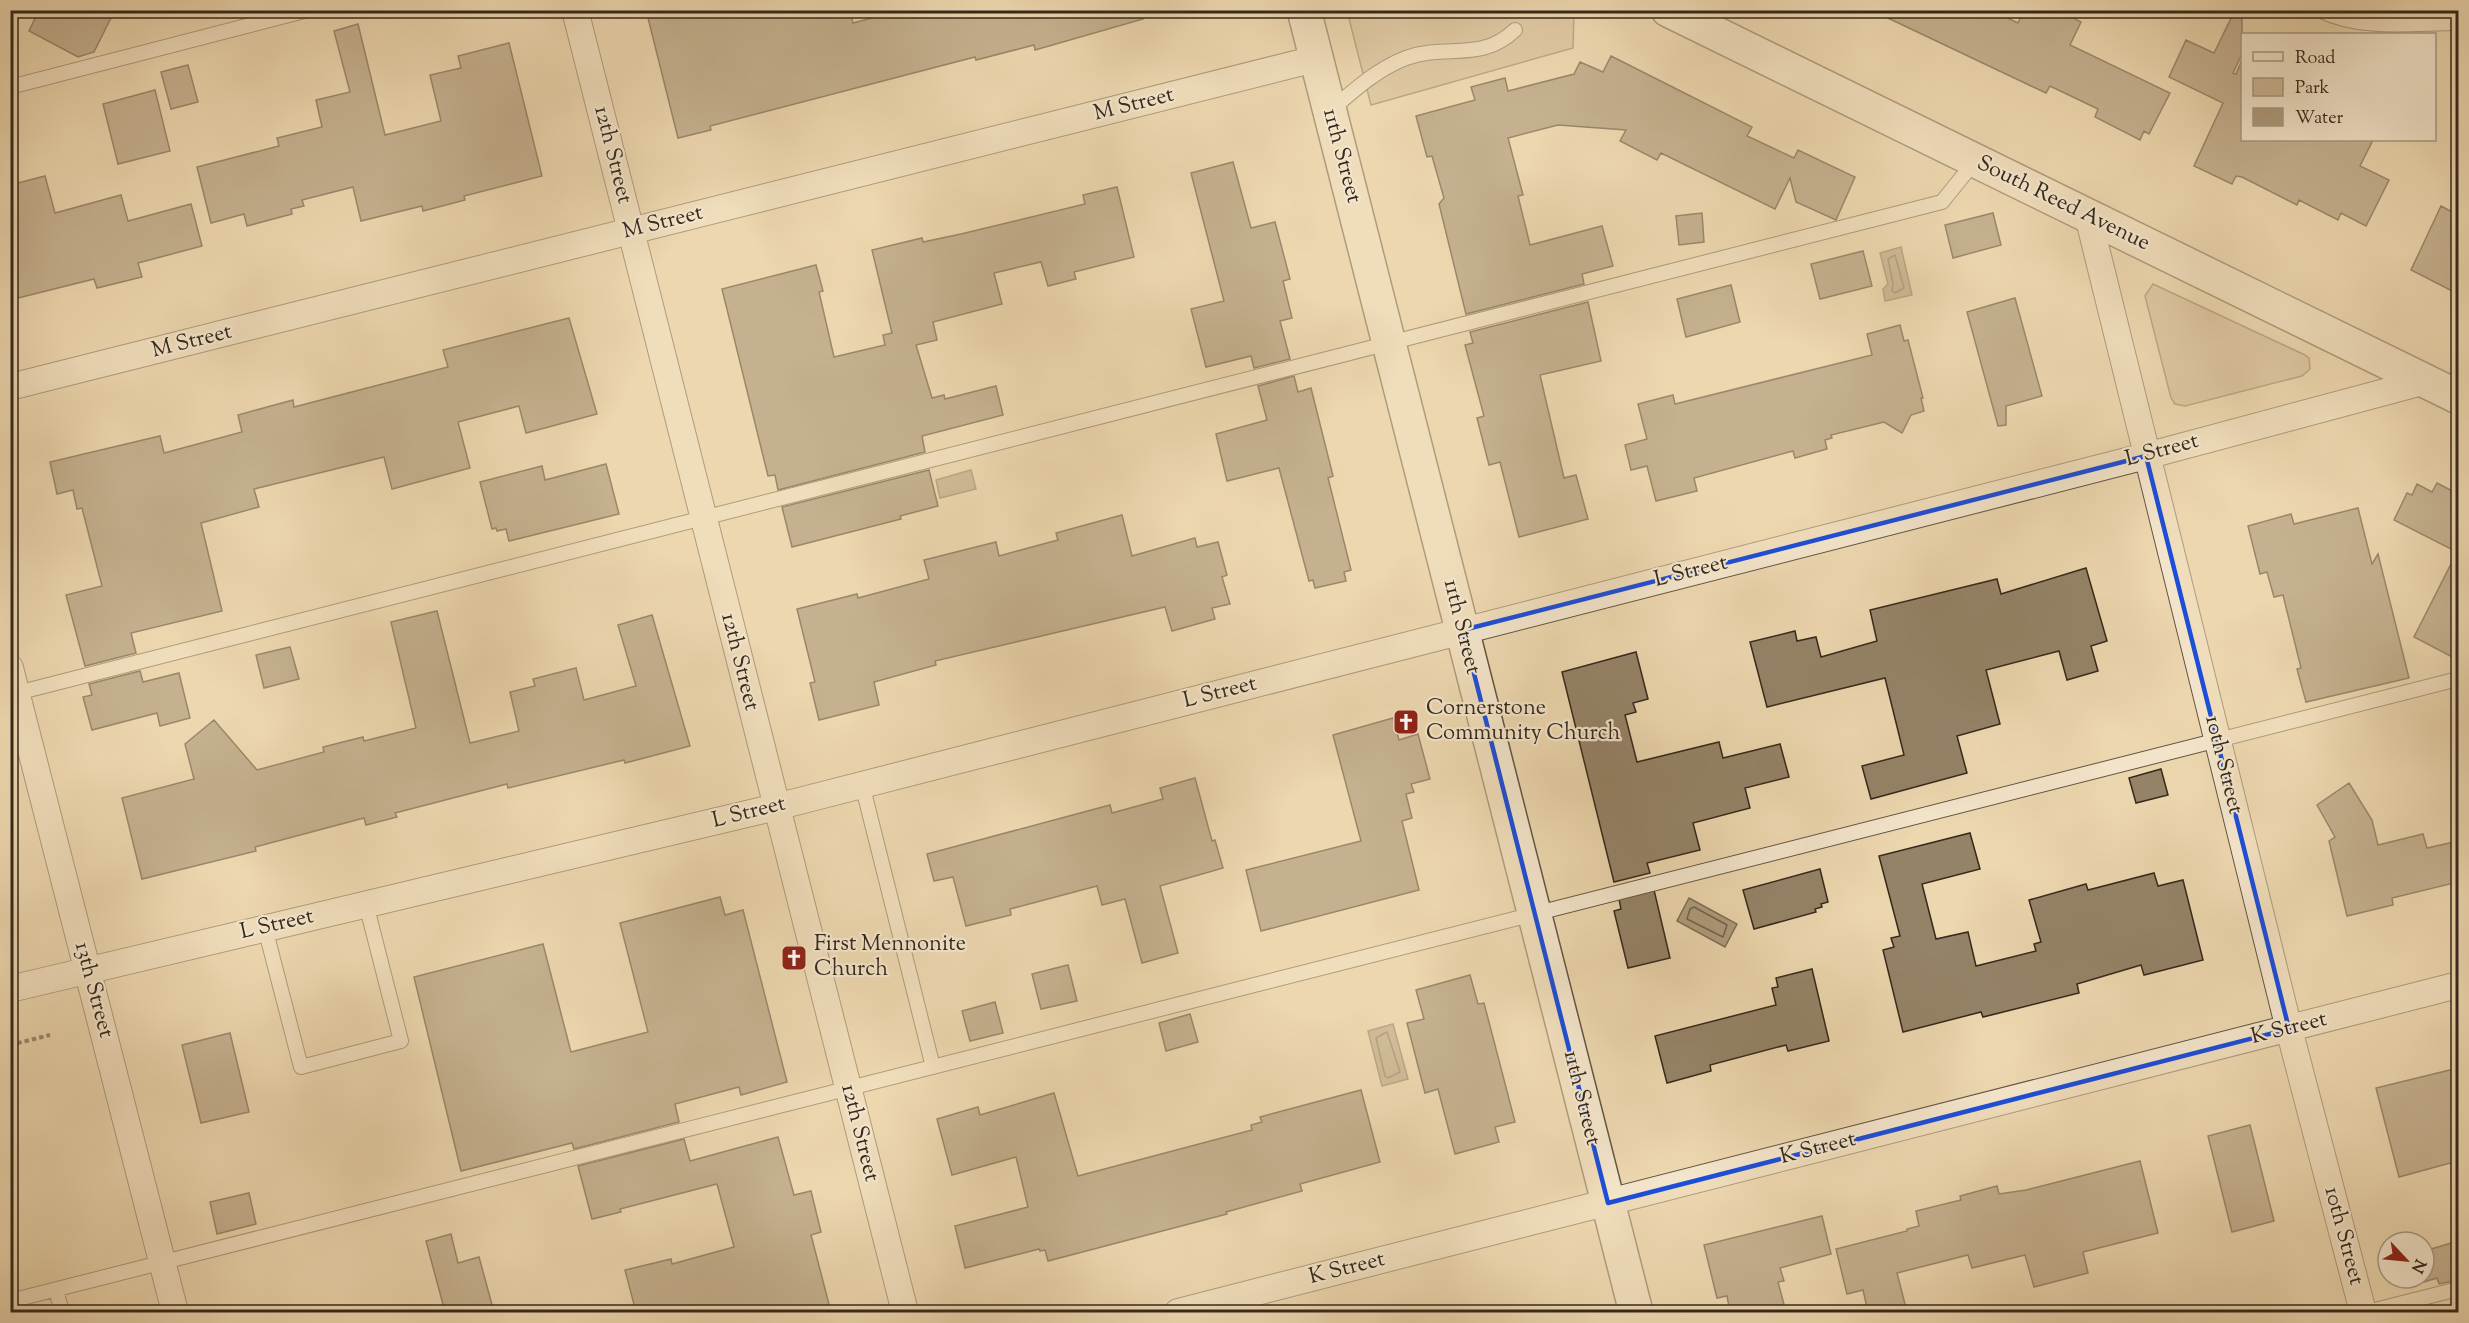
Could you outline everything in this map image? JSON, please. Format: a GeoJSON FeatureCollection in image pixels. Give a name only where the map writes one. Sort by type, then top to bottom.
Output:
{"type":"FeatureCollection","features":[{"type":"Feature","properties":{"kind":"street","name":"12th Street"},"geometry":{"type":"LineString","coordinates":[[575,10],[905,1312]]}},
{"type":"Feature","properties":{"kind":"street","name":"South Reed Avenue"},"geometry":{"type":"LineString","coordinates":[[1668,10],[2458,396]]}},
{"type":"Feature","properties":{"kind":"street","name":"11th Street"},"geometry":{"type":"LineString","coordinates":[[1304,11],[1636,1312]]}},
{"type":"Feature","properties":{"kind":"street","name":"M Street"},"geometry":{"type":"LineString","coordinates":[[10,387],[1315,59]]}},
{"type":"Feature","properties":{"kind":"street","name":"10th Street"},"geometry":{"type":"LineString","coordinates":[[2088,216],[2289,1029],[2365,1312]]}},
{"type":"Feature","properties":{"kind":"street","name":"L Street"},"geometry":{"type":"LineString","coordinates":[[10,989],[776,807],[2146,456],[2426,381]]}},
{"type":"Feature","properties":{"kind":"street","name":"13th Street"},"geometry":{"type":"LineString","coordinates":[[10,668],[14,694],[88,970],[175,1312]]}},
{"type":"Feature","properties":{"kind":"street","name":"K Street"},"geometry":{"type":"LineString","coordinates":[[1178,1312],[2458,985]]}},
{"type":"Feature","properties":{"kind":"lane"},"geometry":{"type":"LineString","coordinates":[[2319,10],[2339,20],[2364,24],[2458,23]]}},
{"type":"Feature","properties":{"kind":"lane"},"geometry":{"type":"LineString","coordinates":[[10,87],[301,11]]}},
{"type":"Feature","properties":{"kind":"lane"},"geometry":{"type":"LineString","coordinates":[[1330,111],[1381,71],[1406,58],[1433,52],[1490,48],[1515,30]]}},
{"type":"Feature","properties":{"kind":"lane"},"geometry":{"type":"LineString","coordinates":[[14,694],[1942,202],[1975,161]]}},
{"type":"Feature","properties":{"kind":"lane"},"geometry":{"type":"LineString","coordinates":[[10,1301],[848,1090],[1532,910],[2458,679]]}},
{"type":"Feature","properties":{"kind":"lane"},"geometry":{"type":"LineString","coordinates":[[862,784],[933,1067]]}},
{"type":"Feature","properties":{"kind":"lane"},"geometry":{"type":"LineString","coordinates":[[265,928],[301,1067],[401,1041],[366,904]]}},
{"type":"Feature","properties":{"kind":"lane"},"geometry":{"type":"LineString","coordinates":[[2365,1312],[2458,1289]]}},
{"type":"Feature","properties":{"kind":"lane"},"geometry":{"type":"LineString","coordinates":[[56,1290],[62,1312]]}},
{"type":"Feature","properties":{"kind":"path"},"geometry":{"type":"LineString","coordinates":[[10,1046],[50,1035]]}},
{"type":"Feature","properties":{"kind":"highlighted area"},"geometry":{"type":"Polygon","coordinates":[[[2146,456],[2289,1029],[1608,1203],[1463,630],[2146,456]]]}},
{"type":"Feature","properties":{"kind":"green space"},"geometry":{"type":"Polygon","coordinates":[[[1347,11],[1574,11],[1573,48],[1371,105],[1347,11]]]}},
{"type":"Feature","properties":{"kind":"green space"},"geometry":{"type":"Polygon","coordinates":[[[2153,284],[2305,355],[2309,358],[2310,369],[2302,376],[2185,406],[2175,404],[2171,398],[2145,296],[2153,284]]]}},
{"type":"Feature","properties":{"kind":"water"},"geometry":{"type":"Polygon","coordinates":[[[1901,247],[1912,295],[1885,301],[1883,289],[1888,284],[1880,253],[1901,247]]]}},
{"type":"Feature","properties":{"kind":"water"},"geometry":{"type":"Polygon","coordinates":[[[971,470],[976,489],[940,498],[936,480],[971,470]]]}},
{"type":"Feature","properties":{"kind":"water"},"geometry":{"type":"Polygon","coordinates":[[[1689,898],[1737,924],[1725,947],[1677,921],[1689,898]]]}},
{"type":"Feature","properties":{"kind":"water"},"geometry":{"type":"Polygon","coordinates":[[[1393,1024],[1408,1079],[1382,1086],[1368,1031],[1393,1024]]]}},
{"type":"Feature","properties":{"kind":"building"},"geometry":{"type":"Polygon","coordinates":[[[39,10],[115,10],[94,52],[78,57],[29,31],[39,10]]]}},
{"type":"Feature","properties":{"kind":"building"},"geometry":{"type":"Polygon","coordinates":[[[646,10],[849,10],[853,23],[902,10],[910,10],[912,18],[942,10],[1142,10],[1143,19],[1035,50],[1034,45],[976,60],[975,57],[710,126],[711,130],[678,138],[646,10]]]}},
{"type":"Feature","properties":{"kind":"building"},"geometry":{"type":"Polygon","coordinates":[[[1871,10],[1991,10],[2018,23],[2024,10],[2058,10],[2081,22],[2070,45],[2170,93],[2149,134],[2144,131],[2140,140],[2095,117],[2098,109],[2050,86],[2046,93],[1871,10]]]}},
{"type":"Feature","properties":{"kind":"building"},"geometry":{"type":"Polygon","coordinates":[[[2235,10],[2242,10],[2241,56],[2233,73],[2236,74],[2241,62],[2241,141],[2372,141],[2360,166],[2389,180],[2366,226],[2341,213],[2338,220],[2299,200],[2297,205],[2242,177],[2236,176],[2232,184],[2194,166],[2223,103],[2169,77],[2186,40],[2214,53],[2235,10]]]}},
{"type":"Feature","properties":{"kind":"building"},"geometry":{"type":"Polygon","coordinates":[[[358,24],[385,135],[441,121],[430,75],[461,68],[458,56],[509,43],[542,176],[464,196],[465,200],[423,211],[422,206],[361,221],[353,187],[302,200],[304,206],[291,209],[292,214],[247,226],[244,214],[211,223],[197,167],[279,146],[277,138],[322,127],[316,100],[350,92],[334,31],[358,24]]]}},
{"type":"Feature","properties":{"kind":"building"},"geometry":{"type":"Polygon","coordinates":[[[1611,56],[1752,127],[1747,136],[1794,158],[1798,150],[1855,177],[1836,220],[1796,202],[1790,178],[1775,209],[1661,153],[1657,160],[1620,141],[1626,130],[1558,125],[1508,138],[1523,195],[1518,196],[1530,245],[1602,226],[1613,266],[1582,274],[1584,284],[1466,314],[1439,204],[1444,198],[1432,156],[1427,157],[1416,116],[1475,100],[1471,87],[1505,78],[1508,91],[1574,74],[1580,62],[1603,72],[1611,56]]]}},
{"type":"Feature","properties":{"kind":"building"},"geometry":{"type":"Polygon","coordinates":[[[188,65],[198,102],[171,109],[161,72],[188,65]]]}},
{"type":"Feature","properties":{"kind":"building"},"geometry":{"type":"Polygon","coordinates":[[[155,90],[170,151],[118,164],[103,104],[155,90]]]}},
{"type":"Feature","properties":{"kind":"building"},"geometry":{"type":"Polygon","coordinates":[[[1233,162],[1251,228],[1275,222],[1290,279],[1283,281],[1292,318],[1280,321],[1290,359],[1254,368],[1251,356],[1206,367],[1191,309],[1224,301],[1191,173],[1233,162]]]}},
{"type":"Feature","properties":{"kind":"building"},"geometry":{"type":"Polygon","coordinates":[[[45,176],[55,213],[121,195],[128,221],[191,204],[202,246],[138,263],[142,277],[97,288],[94,279],[10,300],[10,185],[45,176]]]}},
{"type":"Feature","properties":{"kind":"building"},"geometry":{"type":"Polygon","coordinates":[[[1117,187],[1134,257],[1074,272],[1076,279],[1048,286],[1041,262],[994,273],[1002,304],[933,322],[937,340],[916,345],[932,398],[944,395],[945,399],[996,386],[1003,415],[922,436],[925,452],[778,490],[775,475],[768,476],[722,289],[816,265],[823,291],[819,292],[834,357],[885,345],[883,335],[892,333],[872,250],[922,238],[923,242],[961,234],[1085,204],[1083,195],[1117,187]]]}},
{"type":"Feature","properties":{"kind":"building"},"geometry":{"type":"Polygon","coordinates":[[[2441,206],[2458,215],[2458,294],[2411,270],[2441,206]]]}},
{"type":"Feature","properties":{"kind":"building"},"geometry":{"type":"Polygon","coordinates":[[[1702,213],[1704,242],[1679,245],[1676,216],[1702,213]]]}},
{"type":"Feature","properties":{"kind":"building"},"geometry":{"type":"Polygon","coordinates":[[[1993,213],[2001,245],[1953,258],[1945,225],[1993,213]]]}},
{"type":"Feature","properties":{"kind":"building"},"geometry":{"type":"Polygon","coordinates":[[[1863,251],[1872,286],[1820,299],[1811,264],[1863,251]]]}},
{"type":"Feature","properties":{"kind":"building"},"geometry":{"type":"Polygon","coordinates":[[[1731,285],[1740,322],[1686,337],[1677,299],[1731,285]]]}},
{"type":"Feature","properties":{"kind":"building"},"geometry":{"type":"Polygon","coordinates":[[[2015,298],[2042,396],[2006,406],[2006,425],[1998,426],[1967,312],[2015,298]]]}},
{"type":"Feature","properties":{"kind":"building"},"geometry":{"type":"Polygon","coordinates":[[[1588,302],[1601,361],[1540,375],[1564,478],[1576,475],[1588,519],[1519,537],[1500,462],[1489,465],[1477,418],[1484,416],[1465,345],[1473,343],[1470,332],[1588,302]]]}},
{"type":"Feature","properties":{"kind":"building"},"geometry":{"type":"Polygon","coordinates":[[[569,318],[597,414],[526,433],[519,406],[458,422],[470,468],[392,489],[384,457],[254,489],[259,507],[201,523],[222,611],[131,633],[136,653],[85,666],[66,595],[102,586],[82,508],[77,509],[73,490],[57,494],[50,462],[160,436],[164,453],[242,432],[238,415],[293,400],[294,407],[448,367],[443,350],[569,318]]]}},
{"type":"Feature","properties":{"kind":"building"},"geometry":{"type":"Polygon","coordinates":[[[1900,325],[1904,341],[1908,340],[1923,398],[1921,398],[1924,411],[1911,415],[1902,433],[1884,422],[1831,435],[1832,438],[1825,440],[1827,449],[1795,458],[1793,451],[1694,478],[1697,491],[1656,501],[1647,466],[1631,470],[1625,445],[1647,439],[1638,404],[1673,395],[1675,404],[1872,355],[1867,334],[1900,325]]]}},
{"type":"Feature","properties":{"kind":"building"},"geometry":{"type":"Polygon","coordinates":[[[1294,376],[1298,392],[1311,388],[1333,476],[1328,478],[1351,570],[1344,572],[1346,581],[1315,588],[1313,580],[1309,581],[1279,468],[1227,481],[1216,434],[1267,420],[1258,386],[1294,376]]]}},
{"type":"Feature","properties":{"kind":"building"},"geometry":{"type":"Polygon","coordinates":[[[606,464],[619,514],[509,541],[506,529],[497,531],[496,528],[492,529],[480,482],[542,466],[545,480],[606,464]]]}},
{"type":"Feature","properties":{"kind":"building"},"geometry":{"type":"Polygon","coordinates":[[[929,470],[938,506],[900,516],[901,519],[792,547],[782,507],[929,470]]]}},
{"type":"Feature","properties":{"kind":"building"},"geometry":{"type":"Polygon","coordinates":[[[2437,483],[2458,494],[2458,660],[2414,637],[2457,552],[2394,520],[2407,493],[2412,495],[2417,484],[2432,492],[2437,483]]]}},
{"type":"Feature","properties":{"kind":"building"},"geometry":{"type":"Polygon","coordinates":[[[2358,508],[2372,564],[2378,554],[2409,678],[2306,702],[2297,669],[2301,668],[2283,595],[2274,597],[2267,572],[2260,574],[2248,526],[2291,514],[2294,524],[2358,508]]]}},
{"type":"Feature","properties":{"kind":"building"},"geometry":{"type":"Polygon","coordinates":[[[1122,515],[1132,556],[1195,538],[1197,547],[1218,542],[1227,575],[1222,577],[1230,604],[1212,608],[1215,619],[1172,631],[1165,607],[935,661],[936,665],[874,682],[879,705],[819,720],[810,683],[815,682],[797,609],[857,594],[858,598],[929,579],[924,560],[996,542],[999,556],[1058,540],[1056,533],[1122,515]]]}},
{"type":"Feature","properties":{"kind":"building"},"geometry":{"type":"Polygon","coordinates":[[[2086,568],[2107,641],[2091,646],[2098,671],[2067,680],[2059,651],[1986,670],[2000,724],[1957,736],[1967,773],[1871,799],[1862,766],[1904,755],[1885,678],[1767,707],[1750,642],[1795,631],[1797,641],[1816,637],[1821,657],[1877,641],[1870,610],[1997,579],[2001,594],[2086,568]]]}},
{"type":"Feature","properties":{"kind":"building"},"geometry":{"type":"Polygon","coordinates":[[[437,611],[470,743],[519,731],[510,692],[535,686],[533,679],[576,668],[584,700],[636,686],[618,625],[652,615],[690,746],[625,763],[624,760],[508,788],[507,784],[395,813],[397,817],[366,825],[364,818],[255,847],[256,851],[142,879],[122,798],[194,779],[185,744],[214,720],[257,770],[324,752],[323,747],[363,737],[364,741],[416,728],[391,622],[437,611]]]}},
{"type":"Feature","properties":{"kind":"building"},"geometry":{"type":"Polygon","coordinates":[[[290,647],[299,679],[264,688],[256,655],[290,647]]]}},
{"type":"Feature","properties":{"kind":"building"},"geometry":{"type":"Polygon","coordinates":[[[1636,652],[1648,699],[1633,703],[1636,712],[1625,715],[1637,762],[1719,742],[1723,758],[1780,744],[1789,777],[1745,788],[1750,808],[1693,823],[1700,850],[1647,863],[1650,873],[1614,882],[1562,672],[1636,652]]]}},
{"type":"Feature","properties":{"kind":"building"},"geometry":{"type":"Polygon","coordinates":[[[140,671],[143,682],[179,673],[190,718],[160,726],[157,713],[92,730],[83,697],[92,695],[89,684],[140,671]]]}},
{"type":"Feature","properties":{"kind":"building"},"geometry":{"type":"Polygon","coordinates":[[[1393,718],[1399,740],[1418,734],[1430,779],[1411,784],[1414,792],[1406,794],[1412,818],[1402,821],[1419,890],[1261,931],[1246,870],[1361,841],[1333,735],[1393,718]]]}},
{"type":"Feature","properties":{"kind":"building"},"geometry":{"type":"Polygon","coordinates":[[[2161,769],[2168,795],[2136,803],[2129,778],[2161,769]]]}},
{"type":"Feature","properties":{"kind":"building"},"geometry":{"type":"Polygon","coordinates":[[[1195,778],[1212,841],[1215,840],[1223,868],[1160,886],[1178,953],[1142,963],[1125,899],[1102,905],[1097,886],[1010,909],[1011,915],[966,926],[953,877],[934,881],[927,854],[1110,805],[1112,813],[1163,799],[1160,788],[1195,778]]]}},
{"type":"Feature","properties":{"kind":"building"},"geometry":{"type":"Polygon","coordinates":[[[2349,783],[2372,820],[2378,845],[2423,834],[2427,848],[2454,842],[2458,859],[2458,882],[2392,898],[2393,905],[2347,916],[2329,841],[2335,837],[2317,805],[2349,783]]]}},
{"type":"Feature","properties":{"kind":"building"},"geometry":{"type":"Polygon","coordinates":[[[1970,833],[1980,869],[1922,884],[1936,939],[1968,932],[1976,966],[2036,951],[2034,944],[2041,942],[2029,900],[2086,884],[2088,890],[2154,873],[2158,886],[2183,880],[2203,960],[2144,975],[2141,965],[2077,984],[2079,993],[1983,1017],[1981,1012],[1903,1032],[1883,950],[1894,947],[1891,938],[1900,936],[1879,856],[1970,833]]]}},
{"type":"Feature","properties":{"kind":"building"},"geometry":{"type":"Polygon","coordinates":[[[1820,869],[1828,902],[1815,909],[1816,912],[1754,929],[1743,890],[1820,869]]]}},
{"type":"Feature","properties":{"kind":"building"},"geometry":{"type":"Polygon","coordinates":[[[1654,890],[1670,958],[1628,968],[1614,911],[1621,909],[1619,899],[1654,890]]]}},
{"type":"Feature","properties":{"kind":"building"},"geometry":{"type":"Polygon","coordinates":[[[720,897],[725,915],[743,910],[787,1082],[741,1095],[739,1087],[675,1104],[679,1122],[574,1149],[572,1143],[461,1171],[414,977],[543,944],[571,1052],[648,1032],[620,923],[720,897]]]}},
{"type":"Feature","properties":{"kind":"building"},"geometry":{"type":"Polygon","coordinates":[[[1068,965],[1077,1001],[1041,1009],[1032,974],[1068,965]]]}},
{"type":"Feature","properties":{"kind":"building"},"geometry":{"type":"Polygon","coordinates":[[[1812,969],[1829,1041],[1788,1051],[1786,1045],[1710,1065],[1711,1071],[1667,1083],[1655,1036],[1776,1005],[1772,988],[1778,987],[1776,978],[1812,969]]]}},
{"type":"Feature","properties":{"kind":"building"},"geometry":{"type":"Polygon","coordinates":[[[1470,975],[1478,1004],[1484,1003],[1515,1122],[1495,1127],[1499,1142],[1455,1154],[1438,1089],[1425,1093],[1407,1023],[1424,1019],[1416,990],[1470,975]]]}},
{"type":"Feature","properties":{"kind":"building"},"geometry":{"type":"Polygon","coordinates":[[[995,1002],[1003,1033],[970,1041],[962,1011],[995,1002]]]}},
{"type":"Feature","properties":{"kind":"building"},"geometry":{"type":"Polygon","coordinates":[[[1190,1014],[1198,1042],[1166,1051],[1159,1023],[1190,1014]]]}},
{"type":"Feature","properties":{"kind":"building"},"geometry":{"type":"Polygon","coordinates":[[[230,1033],[249,1112],[201,1123],[182,1045],[230,1033]]]}},
{"type":"Feature","properties":{"kind":"building"},"geometry":{"type":"Polygon","coordinates":[[[2458,1068],[2458,1161],[2399,1177],[2376,1088],[2458,1068]]]}},
{"type":"Feature","properties":{"kind":"building"},"geometry":{"type":"Polygon","coordinates":[[[1361,1090],[1380,1162],[1300,1184],[1302,1191],[1226,1212],[1227,1214],[1048,1261],[1045,1250],[1040,1251],[1039,1249],[965,1268],[955,1226],[1028,1207],[1016,1157],[952,1175],[937,1119],[978,1107],[980,1115],[1054,1093],[1078,1176],[1252,1130],[1251,1125],[1262,1122],[1260,1117],[1361,1090]]]}},
{"type":"Feature","properties":{"kind":"building"},"geometry":{"type":"Polygon","coordinates":[[[2250,1125],[2274,1221],[2232,1232],[2208,1136],[2250,1125]]]}},
{"type":"Feature","properties":{"kind":"building"},"geometry":{"type":"Polygon","coordinates":[[[778,1137],[794,1195],[811,1191],[821,1232],[811,1235],[831,1312],[636,1312],[625,1270],[671,1259],[672,1264],[734,1247],[717,1184],[620,1209],[621,1212],[592,1219],[578,1166],[684,1139],[690,1161],[778,1137]]]}},
{"type":"Feature","properties":{"kind":"building"},"geometry":{"type":"Polygon","coordinates":[[[2140,1161],[2158,1233],[2083,1252],[2088,1273],[2034,1287],[2025,1255],[1972,1268],[1968,1255],[1897,1273],[1907,1312],[1868,1312],[1863,1290],[1847,1294],[1836,1249],[1919,1226],[1916,1211],[1961,1200],[1960,1196],[1997,1186],[1999,1194],[2026,1190],[2140,1161]]]}},
{"type":"Feature","properties":{"kind":"building"},"geometry":{"type":"Polygon","coordinates":[[[249,1193],[256,1224],[217,1234],[210,1202],[249,1193]]]}},
{"type":"Feature","properties":{"kind":"building"},"geometry":{"type":"Polygon","coordinates":[[[1822,1216],[1831,1254],[1780,1268],[1784,1281],[1778,1282],[1786,1312],[1730,1312],[1727,1296],[1717,1298],[1704,1245],[1822,1216]]]}},
{"type":"Feature","properties":{"kind":"building"},"geometry":{"type":"Polygon","coordinates":[[[451,1234],[458,1263],[479,1257],[494,1312],[445,1312],[426,1241],[451,1234]]]}},
{"type":"Feature","properties":{"kind":"building"},"geometry":{"type":"Polygon","coordinates":[[[2458,1241],[2458,1280],[2439,1284],[2436,1278],[2436,1247],[2458,1241]]]}},
{"type":"Feature","properties":{"kind":"place","name":"Cornerstone Community Church"},"geometry":{"type":"Point","coordinates":[1406,722]}},
{"type":"Feature","properties":{"kind":"place","name":"First Mennonite Church"},"geometry":{"type":"Point","coordinates":[794,958]}}]}
